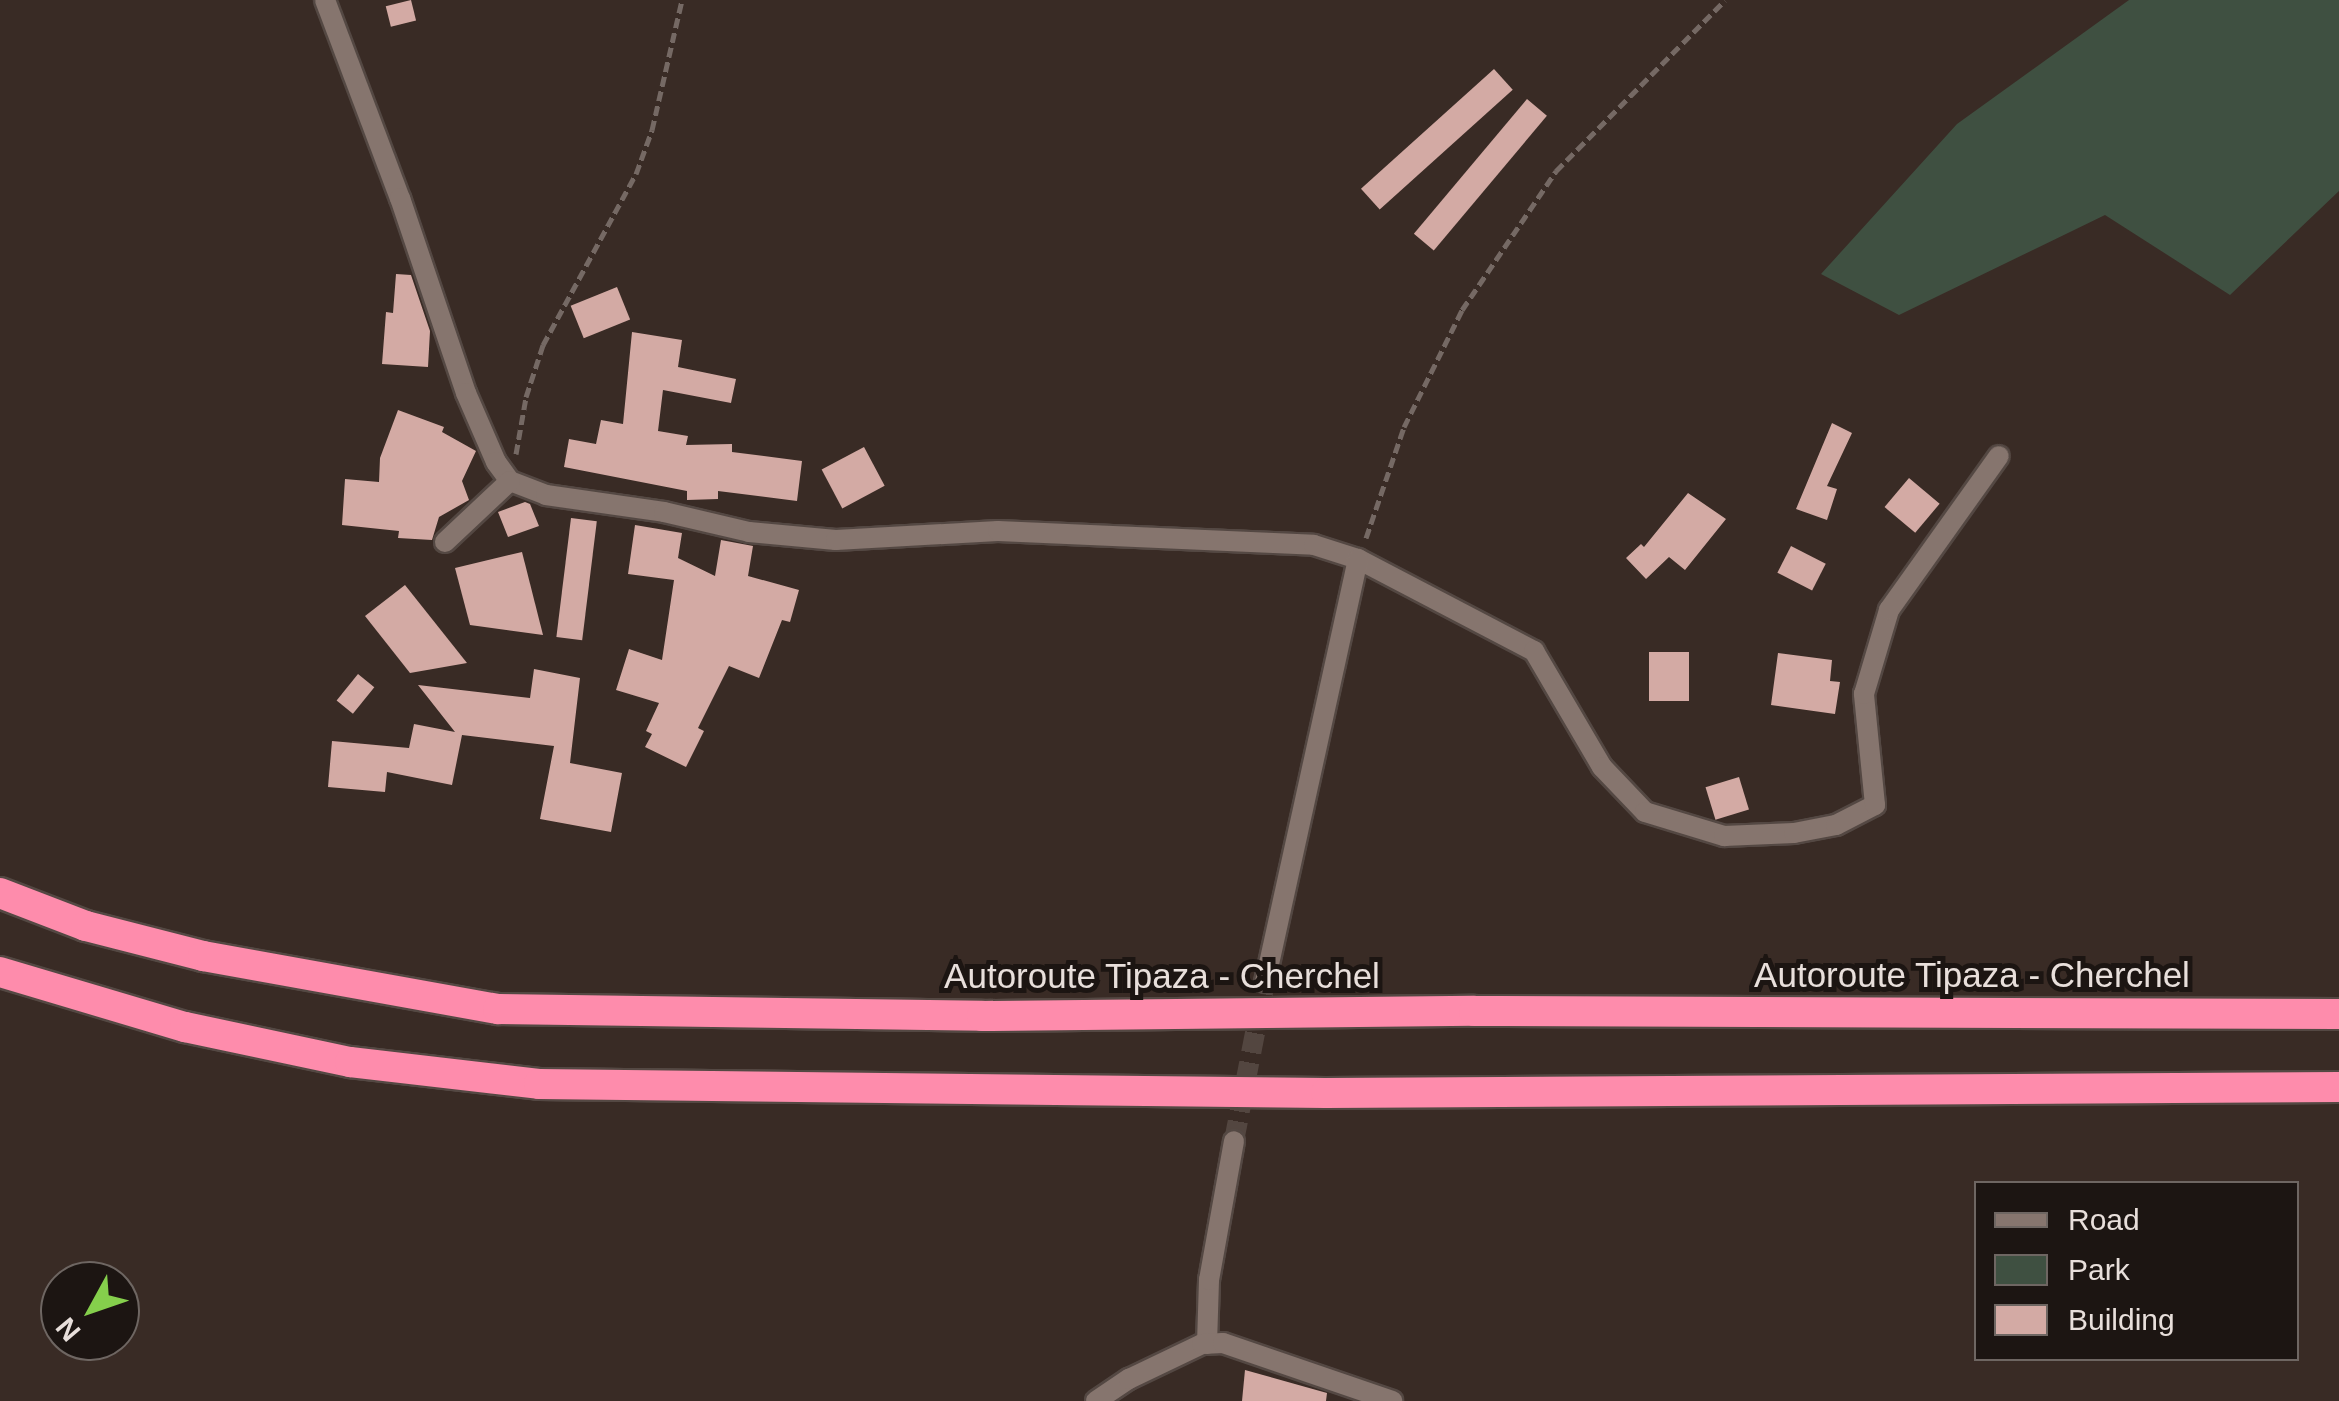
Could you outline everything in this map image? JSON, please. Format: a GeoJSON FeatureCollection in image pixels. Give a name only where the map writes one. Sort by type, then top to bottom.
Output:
{"type":"FeatureCollection","features":[{"type":"Feature","properties":{"kind":"highway","name":"Autoroute Tipaza - Cherchel"},"geometry":{"type":"LineString","coordinates":[[0,893],[86,926],[204,956],[498,1009],[982,1016],[1474,1011],[2339,1014]]}},
{"type":"Feature","properties":{"kind":"highway"},"geometry":{"type":"LineString","coordinates":[[0,972],[186,1027],[332,1058],[539,1084],[1326,1093],[2339,1087]]}},
{"type":"Feature","properties":{"kind":"street"},"geometry":{"type":"LineString","coordinates":[[325,0],[400,198],[466,393],[496,462],[510,482],[546,495],[664,512],[749,532],[836,540],[998,531],[1314,545],[1358,559],[1534,651],[1602,767],[1644,812],[1724,836],[1794,833],[1836,825],[1875,805],[1864,694],[1889,610],[1999,456]]}},
{"type":"Feature","properties":{"kind":"street"},"geometry":{"type":"LineString","coordinates":[[445,542],[510,482]]}},
{"type":"Feature","properties":{"kind":"street"},"geometry":{"type":"LineString","coordinates":[[1265,982],[1358,559]]}},
{"type":"Feature","properties":{"kind":"street"},"geometry":{"type":"LineString","coordinates":[[1208,1344],[1209,1280],[1234,1141]]}},
{"type":"Feature","properties":{"kind":"street"},"geometry":{"type":"LineString","coordinates":[[1096,1401],[1128,1379],[1208,1344],[1223,1344],[1392,1401]]}},
{"type":"Feature","properties":{"kind":"path"},"geometry":{"type":"LineString","coordinates":[[510,482],[526,397],[544,345],[592,250],[620,211],[642,160],[682,0]]}},
{"type":"Feature","properties":{"kind":"path"},"geometry":{"type":"LineString","coordinates":[[1358,559],[1404,427],[1462,310],[1556,171],[1725,0]]}},
{"type":"Feature","properties":{"kind":"green space"},"geometry":{"type":"Polygon","coordinates":[[[2129,0],[2339,0],[2339,191],[2230,295],[2105,215],[1899,315],[1821,274],[1957,124],[2129,0]]]}},
{"type":"Feature","properties":{"kind":"building"},"geometry":{"type":"Polygon","coordinates":[[[411,0],[416,20],[391,27],[386,6],[411,0]]]}},
{"type":"Feature","properties":{"kind":"building"},"geometry":{"type":"Polygon","coordinates":[[[1494,69],[1513,90],[1380,210],[1361,189],[1494,69]]]}},
{"type":"Feature","properties":{"kind":"building"},"geometry":{"type":"Polygon","coordinates":[[[1527,99],[1547,116],[1434,251],[1414,234],[1527,99]]]}},
{"type":"Feature","properties":{"kind":"building"},"geometry":{"type":"Polygon","coordinates":[[[396,274],[411,275],[430,331],[428,367],[382,364],[386,312],[393,313],[396,274]]]}},
{"type":"Feature","properties":{"kind":"building"},"geometry":{"type":"Polygon","coordinates":[[[617,287],[630,319],[584,338],[571,306],[617,287]]]}},
{"type":"Feature","properties":{"kind":"building"},"geometry":{"type":"Polygon","coordinates":[[[632,332],[682,340],[678,367],[736,379],[731,403],[663,390],[658,431],[688,436],[686,445],[732,444],[732,452],[802,461],[797,501],[718,491],[718,499],[687,500],[687,491],[564,467],[569,439],[596,444],[601,420],[623,424],[632,332]]]}},
{"type":"Feature","properties":{"kind":"building"},"geometry":{"type":"Polygon","coordinates":[[[398,410],[444,427],[442,432],[476,451],[462,481],[469,500],[439,517],[432,540],[398,538],[399,531],[342,525],[345,479],[379,482],[380,458],[398,410]]]}},
{"type":"Feature","properties":{"kind":"building"},"geometry":{"type":"Polygon","coordinates":[[[1832,423],[1852,433],[1827,486],[1837,489],[1827,520],[1796,509],[1832,423]]]}},
{"type":"Feature","properties":{"kind":"building"},"geometry":{"type":"Polygon","coordinates":[[[864,447],[885,486],[842,508],[822,470],[864,447]]]}},
{"type":"Feature","properties":{"kind":"building"},"geometry":{"type":"Polygon","coordinates":[[[1909,478],[1940,504],[1915,533],[1885,507],[1909,478]]]}},
{"type":"Feature","properties":{"kind":"building"},"geometry":{"type":"Polygon","coordinates":[[[1688,493],[1726,519],[1685,570],[1669,557],[1646,579],[1626,558],[1641,544],[1644,547],[1688,493]]]}},
{"type":"Feature","properties":{"kind":"building"},"geometry":{"type":"Polygon","coordinates":[[[525,502],[530,504],[539,526],[508,537],[498,512],[525,502]]]}},
{"type":"Feature","properties":{"kind":"building"},"geometry":{"type":"Polygon","coordinates":[[[571,518],[597,521],[582,640],[556,637],[571,518]]]}},
{"type":"Feature","properties":{"kind":"building"},"geometry":{"type":"Polygon","coordinates":[[[635,525],[682,533],[678,558],[715,576],[721,540],[753,546],[748,576],[799,590],[790,622],[782,620],[759,678],[729,666],[698,728],[704,731],[686,767],[645,747],[652,734],[646,731],[659,703],[616,690],[629,649],[662,660],[674,580],[628,574],[635,525]]]}},
{"type":"Feature","properties":{"kind":"building"},"geometry":{"type":"Polygon","coordinates":[[[1791,546],[1826,564],[1812,590],[1777,573],[1791,546]]]}},
{"type":"Feature","properties":{"kind":"building"},"geometry":{"type":"Polygon","coordinates":[[[522,552],[543,635],[470,625],[455,568],[522,552]]]}},
{"type":"Feature","properties":{"kind":"building"},"geometry":{"type":"Polygon","coordinates":[[[405,585],[467,663],[410,673],[365,616],[405,585]]]}},
{"type":"Feature","properties":{"kind":"building"},"geometry":{"type":"Polygon","coordinates":[[[1649,652],[1689,652],[1689,701],[1649,701],[1649,652]]]}},
{"type":"Feature","properties":{"kind":"building"},"geometry":{"type":"Polygon","coordinates":[[[1778,653],[1832,660],[1830,681],[1840,682],[1835,714],[1771,705],[1778,653]]]}},
{"type":"Feature","properties":{"kind":"building"},"geometry":{"type":"Polygon","coordinates":[[[534,669],[580,678],[570,763],[622,773],[611,832],[540,819],[554,746],[462,735],[452,785],[387,772],[385,792],[328,787],[332,741],[409,748],[414,724],[455,732],[418,685],[530,698],[534,669]]]}},
{"type":"Feature","properties":{"kind":"building"},"geometry":{"type":"Polygon","coordinates":[[[358,674],[374,687],[353,714],[337,700],[358,674]]]}},
{"type":"Feature","properties":{"kind":"building"},"geometry":{"type":"Polygon","coordinates":[[[1739,777],[1749,810],[1715,820],[1706,787],[1739,777]]]}},
{"type":"Feature","properties":{"kind":"building"},"geometry":{"type":"Polygon","coordinates":[[[1245,1370],[1327,1393],[1326,1401],[1242,1401],[1245,1370]]]}},
{"type":"Feature","properties":{"kind":"tunnel"},"geometry":{"type":"LineString","coordinates":[[1234,1141],[1265,982]]}}]}
